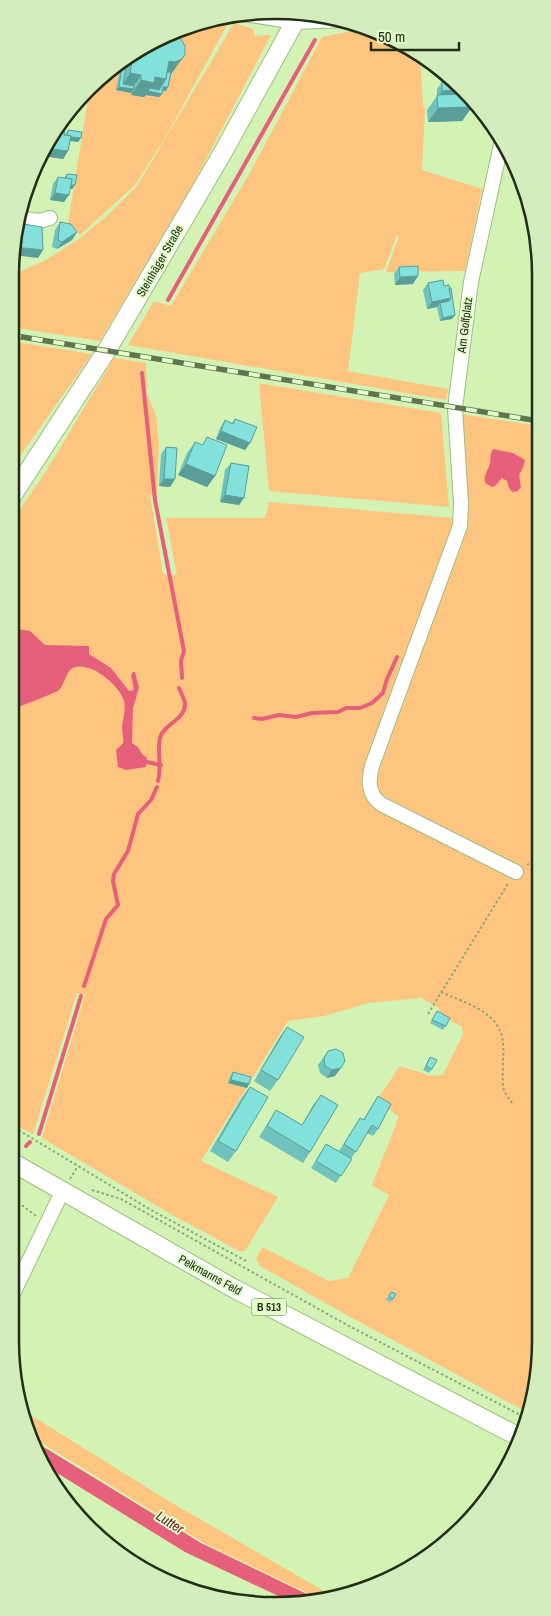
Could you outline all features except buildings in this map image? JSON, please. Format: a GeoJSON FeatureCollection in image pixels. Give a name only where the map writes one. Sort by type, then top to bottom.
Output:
{"type":"FeatureCollection","features":[{"type":"Feature","properties":{"kind":"main road","name":"Steinhäger Straße"},"geometry":{"type":"LineString","coordinates":[[19,485],[107,350],[222,154],[296,19]]}},
{"type":"Feature","properties":{"kind":"main road","name":"Pelkmanns Feld"},"geometry":{"type":"LineString","coordinates":[[19,1166],[69,1185],[233,1288],[515,1434]]}},
{"type":"Feature","properties":{"kind":"street","name":"Am Golfplatz"},"geometry":{"type":"LineString","coordinates":[[500,150],[471,282],[455,408],[461,513],[460,526],[372,766],[369,784],[373,797],[381,804],[516,872]]}},
{"type":"Feature","properties":{"kind":"street"},"geometry":{"type":"LineString","coordinates":[[25,219],[39,221],[50,218]]}},
{"type":"Feature","properties":{"kind":"street"},"geometry":{"type":"LineString","coordinates":[[19,1281],[47,1223],[69,1185]]}},
{"type":"Feature","properties":{"kind":"path"},"geometry":{"type":"LineString","coordinates":[[428,1014],[516,872],[532,861]]}},
{"type":"Feature","properties":{"kind":"path"},"geometry":{"type":"LineString","coordinates":[[441,992],[486,1014],[498,1025],[503,1040],[504,1092],[512,1103]]}},
{"type":"Feature","properties":{"kind":"path"},"geometry":{"type":"LineString","coordinates":[[19,1130],[151,1210],[248,1262]]}},
{"type":"Feature","properties":{"kind":"path"},"geometry":{"type":"LineString","coordinates":[[90,1189],[121,1199],[349,1326],[521,1416]]}},
{"type":"Feature","properties":{"kind":"path"},"geometry":{"type":"LineString","coordinates":[[19,1203],[47,1223]]}},
{"type":"Feature","properties":{"kind":"shaded area"},"geometry":{"type":"Polygon","coordinates":[[[234,23],[253,29],[255,36],[271,35],[193,184],[100,341],[19,328],[19,272],[44,261],[79,239],[109,214],[137,186],[234,23]]]}},
{"type":"Feature","properties":{"kind":"shaded area"},"geometry":{"type":"Polygon","coordinates":[[[227,25],[165,138],[135,185],[80,235],[68,223],[88,100],[106,82],[147,53],[193,32],[209,27],[227,25]]]}},
{"type":"Feature","properties":{"kind":"shaded area"},"geometry":{"type":"Polygon","coordinates":[[[353,31],[389,45],[421,64],[423,106],[425,109],[422,170],[482,189],[465,271],[386,272],[399,236],[397,235],[384,269],[360,273],[348,371],[448,389],[446,400],[128,345],[154,301],[171,306],[251,171],[322,37],[353,31]]]}},
{"type":"Feature","properties":{"kind":"shaded area"},"geometry":{"type":"Polygon","coordinates":[[[19,342],[92,354],[19,457],[19,342]]]}},
{"type":"Feature","properties":{"kind":"shaded area"},"geometry":{"type":"Polygon","coordinates":[[[114,358],[146,363],[147,393],[156,416],[159,443],[157,494],[150,495],[163,574],[177,575],[166,518],[265,518],[269,502],[466,519],[461,414],[532,425],[532,1357],[523,1410],[260,1266],[256,1259],[262,1247],[329,1281],[348,1278],[389,1195],[372,1185],[399,1117],[377,1100],[400,1066],[431,1076],[443,1075],[463,1034],[462,1027],[439,1014],[439,1008],[421,998],[369,1003],[324,1016],[288,1021],[201,1161],[278,1197],[245,1251],[239,1251],[174,1216],[42,1138],[85,995],[77,993],[33,1134],[19,1127],[19,511],[45,473],[114,358]]]}},
{"type":"Feature","properties":{"kind":"shaded area"},"geometry":{"type":"Polygon","coordinates":[[[259,383],[441,413],[449,507],[269,491],[259,383]]]}},
{"type":"Feature","properties":{"kind":"shaded area"},"geometry":{"type":"Polygon","coordinates":[[[493,449],[513,453],[525,460],[520,474],[521,487],[518,491],[512,492],[507,481],[502,478],[492,487],[485,483],[493,449]]]}},
{"type":"Feature","properties":{"kind":"shaded area"},"geometry":{"type":"Polygon","coordinates":[[[19,629],[30,631],[45,645],[89,646],[89,654],[111,668],[129,691],[134,690],[131,675],[135,672],[139,688],[133,708],[132,743],[147,758],[146,767],[126,770],[118,767],[116,750],[123,743],[124,701],[117,688],[96,671],[88,668],[73,668],[59,690],[19,707],[19,629]]]}},
{"type":"Feature","properties":{"kind":"shaded area"},"geometry":{"type":"Polygon","coordinates":[[[29,1414],[167,1500],[326,1592],[311,1595],[204,1543],[39,1441],[29,1414]]]}},
{"type":"Feature","properties":{"kind":"shaded area"},"geometry":{"type":"Polygon","coordinates":[[[41,1445],[201,1543],[309,1595],[281,1597],[185,1552],[55,1472],[41,1445]]]}},
{"type":"Feature","properties":{"kind":"waterway"},"geometry":{"type":"LineString","coordinates":[[168,300],[315,40]]}},
{"type":"Feature","properties":{"kind":"waterway"},"geometry":{"type":"LineString","coordinates":[[142,373],[155,500],[184,651],[181,661],[182,678]]}},
{"type":"Feature","properties":{"kind":"waterway"},"geometry":{"type":"LineString","coordinates":[[254,718],[262,719],[279,715],[296,717],[312,713],[338,712],[346,708],[365,706],[372,703],[383,693],[397,657]]}},
{"type":"Feature","properties":{"kind":"waterway"},"geometry":{"type":"LineString","coordinates":[[158,781],[160,738],[162,733],[179,718],[184,709],[185,701],[179,688]]}},
{"type":"Feature","properties":{"kind":"waterway"},"geometry":{"type":"LineString","coordinates":[[147,762],[161,765]]}},
{"type":"Feature","properties":{"kind":"waterway"},"geometry":{"type":"LineString","coordinates":[[84,986],[106,919],[118,905],[113,881],[114,874],[128,851],[138,814],[151,800],[157,787]]}},
{"type":"Feature","properties":{"kind":"waterway"},"geometry":{"type":"LineString","coordinates":[[39,1134],[81,996]]}},
{"type":"Feature","properties":{"kind":"waterway"},"geometry":{"type":"LineString","coordinates":[[26,1146],[30,1142]]}},
{"type":"Feature","properties":{"kind":"railway"},"geometry":{"type":"LineString","coordinates":[[19,336],[532,420]]}},
{"type":"Feature","properties":{"kind":"water label","name":"Lutter"},"geometry":{"type":"Point","coordinates":[170,1522]}}]}
